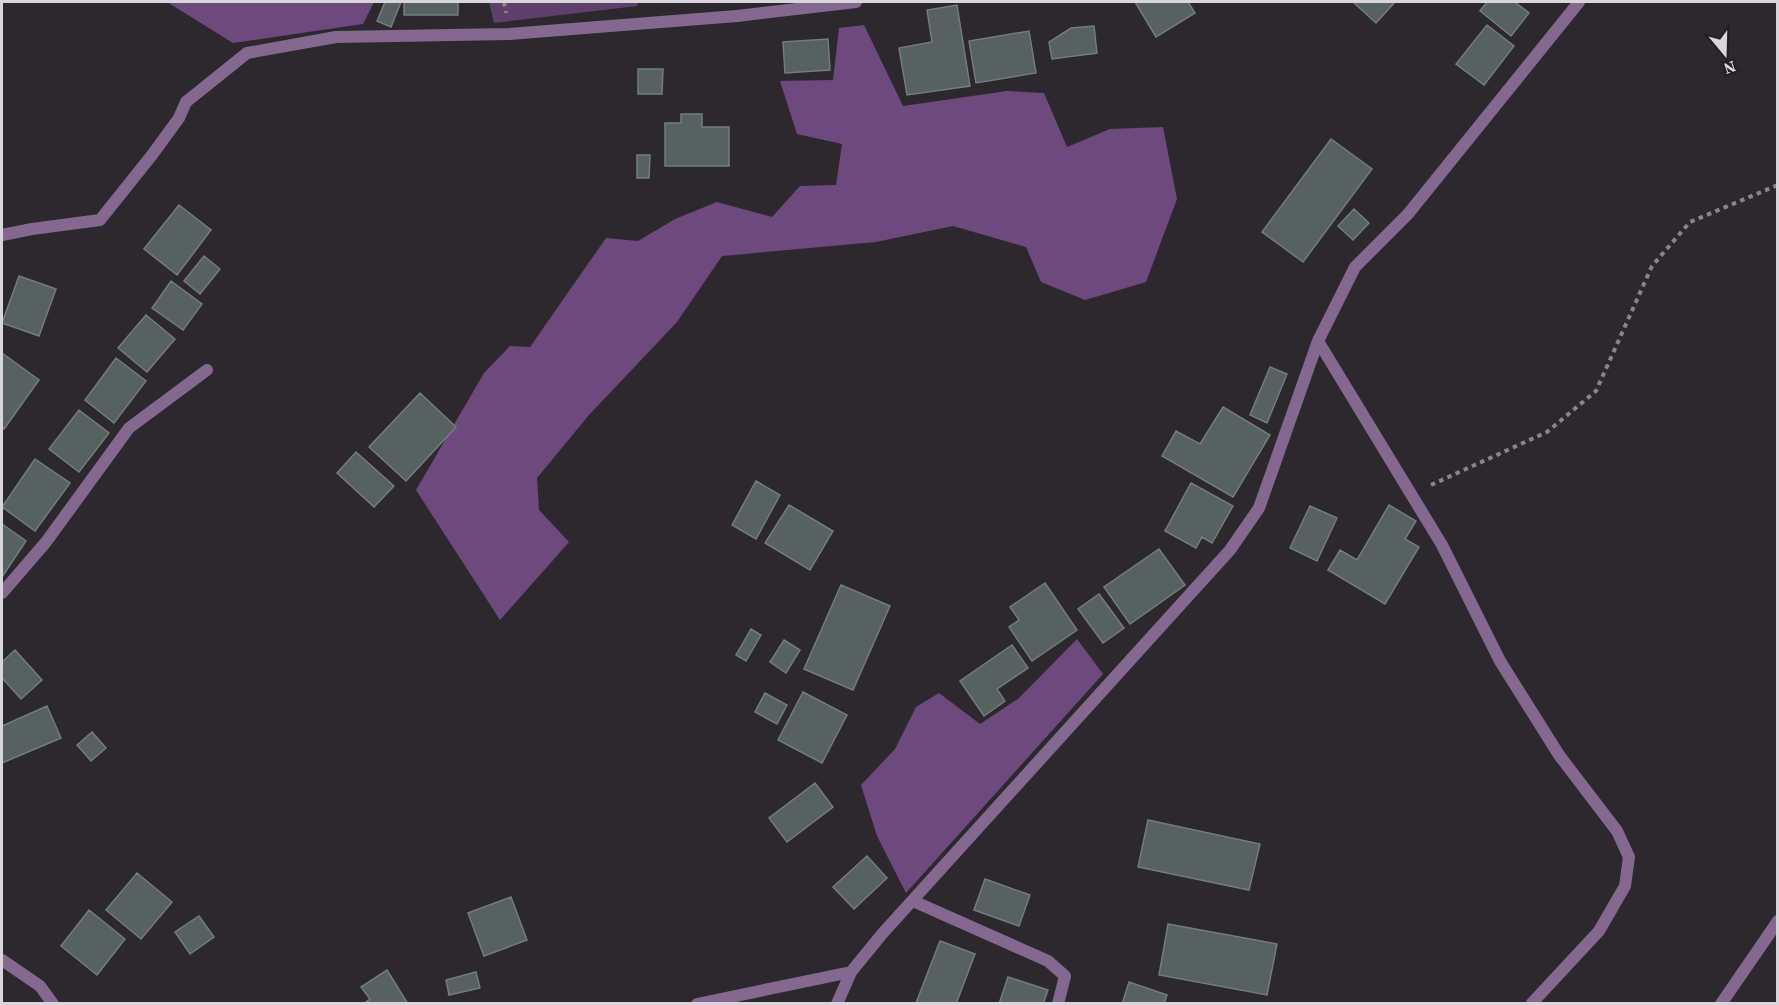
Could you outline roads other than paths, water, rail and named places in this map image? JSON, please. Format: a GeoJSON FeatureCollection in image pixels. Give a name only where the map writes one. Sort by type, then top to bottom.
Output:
{"type":"FeatureCollection","features":[{"type":"Feature","properties":{"kind":"street"},"geometry":{"type":"LineString","coordinates":[[2,235],[100,220],[179,118],[186,102],[247,53],[336,38],[509,34],[737,16],[856,2]]}},
{"type":"Feature","properties":{"kind":"street"},"geometry":{"type":"LineString","coordinates":[[837,1004],[851,972],[896,918],[1230,550],[1259,508],[1318,341],[1355,267],[1408,214],[1580,2]]}},
{"type":"Feature","properties":{"kind":"street"},"geometry":{"type":"LineString","coordinates":[[1318,341],[1442,545],[1500,661],[1559,755],[1617,831],[1629,857],[1625,886],[1599,931],[1532,1003]]}},
{"type":"Feature","properties":{"kind":"street"},"geometry":{"type":"LineString","coordinates":[[2,593],[46,542],[129,428],[207,370]]}},
{"type":"Feature","properties":{"kind":"street"},"geometry":{"type":"LineString","coordinates":[[913,901],[1048,961],[1065,976],[1058,1004]]}},
{"type":"Feature","properties":{"kind":"street"},"geometry":{"type":"LineString","coordinates":[[1722,1004],[1778,921]]}},
{"type":"Feature","properties":{"kind":"street"},"geometry":{"type":"LineString","coordinates":[[2,960],[40,986],[53,1004]]}},
{"type":"Feature","properties":{"kind":"street"},"geometry":{"type":"LineString","coordinates":[[696,1004],[851,972]]}}]}
